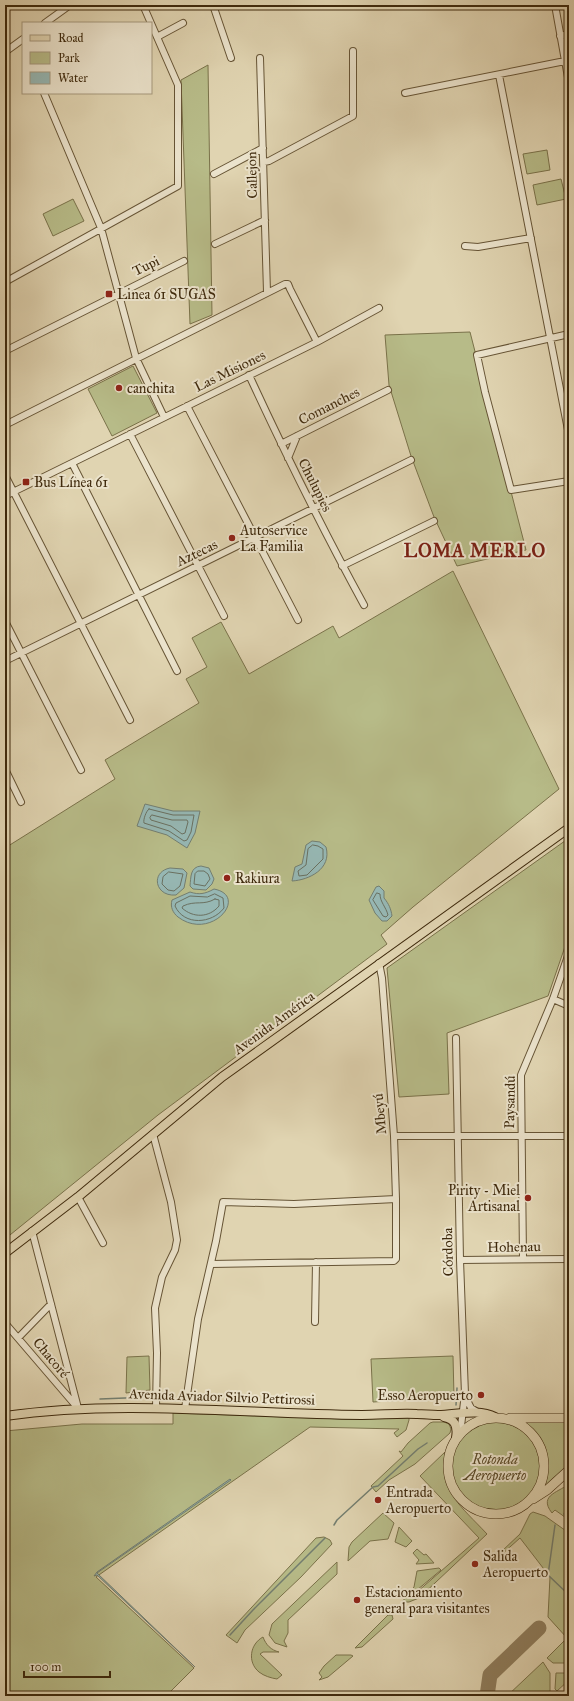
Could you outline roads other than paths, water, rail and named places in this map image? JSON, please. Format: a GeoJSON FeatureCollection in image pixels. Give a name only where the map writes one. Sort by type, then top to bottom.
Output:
{"type":"FeatureCollection","features":[{"type":"Feature","properties":{"kind":"highway"},"geometry":{"type":"LineString","coordinates":[[529,1501],[537,1492],[542,1480],[544,1467],[542,1454],[538,1443],[530,1432],[520,1424],[499,1418],[484,1419],[474,1423],[458,1436],[450,1449],[448,1460],[450,1483],[463,1502],[482,1513],[493,1515],[515,1511],[547,1490],[569,1470]]}},
{"type":"Feature","properties":{"kind":"highway","name":"Avenida Aviador Silvio Pettirossi"},"geometry":{"type":"LineString","coordinates":[[499,1418],[569,1418]]}},
{"type":"Feature","properties":{"kind":"main road","name":"Avenida América"},"geometry":{"type":"LineString","coordinates":[[5,1253],[78,1197],[222,1077],[569,828]]}},
{"type":"Feature","properties":{"kind":"main road","name":"Avenida Aviador Silvio Pettirossi"},"geometry":{"type":"LineString","coordinates":[[5,1416],[78,1408],[156,1408],[310,1414],[439,1415],[463,1413],[489,1414],[499,1418]]}},
{"type":"Feature","properties":{"kind":"main road"},"geometry":{"type":"LineString","coordinates":[[439,1415],[451,1418],[454,1422],[458,1436]]}},
{"type":"Feature","properties":{"kind":"street"},"geometry":{"type":"LineString","coordinates":[[47,22],[70,5]]}},
{"type":"Feature","properties":{"kind":"street"},"geometry":{"type":"LineString","coordinates":[[143,5],[151,22]]}},
{"type":"Feature","properties":{"kind":"street"},"geometry":{"type":"LineString","coordinates":[[213,5],[231,58]]}},
{"type":"Feature","properties":{"kind":"street"},"geometry":{"type":"LineString","coordinates":[[554,5],[569,83]]}},
{"type":"Feature","properties":{"kind":"street"},"geometry":{"type":"LineString","coordinates":[[158,37],[183,23]]}},
{"type":"Feature","properties":{"kind":"street"},"geometry":{"type":"LineString","coordinates":[[5,282],[178,186],[178,85],[152,24]]}},
{"type":"Feature","properties":{"kind":"street"},"geometry":{"type":"LineString","coordinates":[[560,36],[569,34]]}},
{"type":"Feature","properties":{"kind":"street"},"geometry":{"type":"LineString","coordinates":[[5,52],[22,41]]}},
{"type":"Feature","properties":{"kind":"street"},"geometry":{"type":"LineString","coordinates":[[264,162],[269,161],[353,116],[353,51]]}},
{"type":"Feature","properties":{"kind":"street","name":"Callejon"},"geometry":{"type":"LineString","coordinates":[[260,58],[267,292]]}},
{"type":"Feature","properties":{"kind":"street"},"geometry":{"type":"LineString","coordinates":[[405,93],[565,61]]}},
{"type":"Feature","properties":{"kind":"street"},"geometry":{"type":"LineString","coordinates":[[499,75],[569,435]]}},
{"type":"Feature","properties":{"kind":"street"},"geometry":{"type":"LineString","coordinates":[[44,94],[101,228],[136,358],[164,417]]}},
{"type":"Feature","properties":{"kind":"street"},"geometry":{"type":"LineString","coordinates":[[214,174],[263,148]]}},
{"type":"Feature","properties":{"kind":"street"},"geometry":{"type":"LineString","coordinates":[[215,244],[265,220]]}},
{"type":"Feature","properties":{"kind":"street"},"geometry":{"type":"LineString","coordinates":[[465,246],[478,247],[531,238]]}},
{"type":"Feature","properties":{"kind":"street","name":"Tupi"},"geometry":{"type":"LineString","coordinates":[[5,351],[184,261]]}},
{"type":"Feature","properties":{"kind":"street"},"geometry":{"type":"LineString","coordinates":[[5,425],[285,284],[288,284],[316,342]]}},
{"type":"Feature","properties":{"kind":"street","name":"Las Misiones"},"geometry":{"type":"LineString","coordinates":[[5,496],[316,342],[379,308]]}},
{"type":"Feature","properties":{"kind":"street"},"geometry":{"type":"LineString","coordinates":[[569,334],[477,354],[485,392],[511,490],[569,481]]}},
{"type":"Feature","properties":{"kind":"street","name":"Chulupies"},"geometry":{"type":"LineString","coordinates":[[249,375],[281,444],[342,566],[364,604]]}},
{"type":"Feature","properties":{"kind":"street","name":"Comanches"},"geometry":{"type":"LineString","coordinates":[[281,444],[388,390]]}},
{"type":"Feature","properties":{"kind":"street"},"geometry":{"type":"LineString","coordinates":[[187,406],[298,620]]}},
{"type":"Feature","properties":{"kind":"street"},"geometry":{"type":"LineString","coordinates":[[130,434],[224,616]]}},
{"type":"Feature","properties":{"kind":"street"},"geometry":{"type":"LineString","coordinates":[[288,458],[297,436]]}},
{"type":"Feature","properties":{"kind":"street","name":"Aztecas"},"geometry":{"type":"LineString","coordinates":[[5,661],[410,460]]}},
{"type":"Feature","properties":{"kind":"street"},"geometry":{"type":"LineString","coordinates":[[72,463],[137,595],[177,671]]}},
{"type":"Feature","properties":{"kind":"street"},"geometry":{"type":"LineString","coordinates":[[5,475],[80,625],[130,720]]}},
{"type":"Feature","properties":{"kind":"street"},"geometry":{"type":"LineString","coordinates":[[342,566],[434,520]]}},
{"type":"Feature","properties":{"kind":"street"},"geometry":{"type":"LineString","coordinates":[[5,621],[82,770]]}},
{"type":"Feature","properties":{"kind":"street"},"geometry":{"type":"LineString","coordinates":[[5,769],[21,802]]}},
{"type":"Feature","properties":{"kind":"street","name":"Paysandú"},"geometry":{"type":"LineString","coordinates":[[523,1259],[521,1075],[553,999],[569,954]]}},
{"type":"Feature","properties":{"kind":"street","name":"Mbeyú"},"geometry":{"type":"LineString","coordinates":[[316,1262],[394,1261],[396,1258],[394,1136],[382,978],[379,963]]}},
{"type":"Feature","properties":{"kind":"street"},"geometry":{"type":"LineString","coordinates":[[553,999],[569,1006]]}},
{"type":"Feature","properties":{"kind":"street","name":"Córdoba"},"geometry":{"type":"LineString","coordinates":[[456,1038],[460,1260],[465,1394],[458,1436]]}},
{"type":"Feature","properties":{"kind":"street"},"geometry":{"type":"LineString","coordinates":[[153,1134],[170,1202],[177,1240],[175,1250],[162,1277],[155,1308],[157,1353],[156,1408]]}},
{"type":"Feature","properties":{"kind":"street"},"geometry":{"type":"LineString","coordinates":[[394,1136],[569,1136]]}},
{"type":"Feature","properties":{"kind":"street"},"geometry":{"type":"LineString","coordinates":[[78,1197],[103,1243]]}},
{"type":"Feature","properties":{"kind":"street"},"geometry":{"type":"LineString","coordinates":[[185,1409],[198,1320],[224,1201],[294,1204],[396,1199]]}},
{"type":"Feature","properties":{"kind":"street"},"geometry":{"type":"LineString","coordinates":[[32,1231],[78,1408]]}},
{"type":"Feature","properties":{"kind":"street","name":"Hohenau"},"geometry":{"type":"LineString","coordinates":[[460,1260],[569,1259]]}},
{"type":"Feature","properties":{"kind":"street"},"geometry":{"type":"LineString","coordinates":[[211,1264],[316,1262],[315,1322]]}},
{"type":"Feature","properties":{"kind":"street"},"geometry":{"type":"LineString","coordinates":[[19,1337],[51,1304]]}},
{"type":"Feature","properties":{"kind":"street","name":"Chacoré"},"geometry":{"type":"LineString","coordinates":[[5,1323],[19,1337],[78,1408]]}},
{"type":"Feature","properties":{"kind":"street","name":"Córdoba"},"geometry":{"type":"LineString","coordinates":[[465,1394],[471,1408],[481,1414]]}},
{"type":"Feature","properties":{"kind":"water"},"geometry":{"type":"Polygon","coordinates":[[[145,804],[173,811],[200,811],[195,833],[187,848],[167,835],[137,826],[145,804]]]}},
{"type":"Feature","properties":{"kind":"water"},"geometry":{"type":"Polygon","coordinates":[[[312,841],[320,842],[326,847],[326,861],[318,872],[312,876],[292,881],[295,867],[302,864],[306,845],[312,841]]]}},
{"type":"Feature","properties":{"kind":"water"},"geometry":{"type":"Polygon","coordinates":[[[201,866],[209,868],[214,879],[212,884],[206,890],[193,889],[190,886],[193,870],[201,866]]]}},
{"type":"Feature","properties":{"kind":"water"},"geometry":{"type":"Polygon","coordinates":[[[170,868],[183,869],[187,873],[184,888],[176,895],[169,895],[163,892],[158,884],[160,874],[164,870],[170,868]]]}},
{"type":"Feature","properties":{"kind":"water"},"geometry":{"type":"Polygon","coordinates":[[[379,886],[384,891],[384,898],[391,911],[392,916],[387,921],[382,921],[375,913],[369,900],[376,887],[379,886]]]}},
{"type":"Feature","properties":{"kind":"water"},"geometry":{"type":"Polygon","coordinates":[[[214,889],[224,893],[228,900],[227,908],[222,915],[213,921],[203,924],[190,923],[178,917],[173,912],[171,905],[172,900],[190,892],[202,894],[214,889]]]}},
{"type":"Feature","properties":{"kind":"water"},"geometry":{"type":"Polygon","coordinates":[[[230,1479],[231,1480],[97,1573],[195,1667],[97,1575],[94,1576],[97,1572],[230,1479]]]}},
{"type":"Feature","properties":{"kind":"waterway"},"geometry":{"type":"LineString","coordinates":[[456,1405],[457,1388]]}},
{"type":"Feature","properties":{"kind":"waterway"},"geometry":{"type":"LineString","coordinates":[[100,1399],[150,1397]]}},
{"type":"Feature","properties":{"kind":"waterway"},"geometry":{"type":"LineString","coordinates":[[334,1525],[337,1520],[373,1487],[378,1486],[418,1449],[427,1443]]}},
{"type":"Feature","properties":{"kind":"waterway"},"geometry":{"type":"LineString","coordinates":[[564,1514],[569,1507]]}},
{"type":"Feature","properties":{"kind":"waterway"},"geometry":{"type":"LineString","coordinates":[[555,1525],[548,1575],[569,1595]]}},
{"type":"Feature","properties":{"kind":"waterway"},"geometry":{"type":"LineString","coordinates":[[230,1635],[325,1538]]}},
{"type":"Feature","properties":{"kind":"place","name":"Linea 61 SUGAS"},"geometry":{"type":"Point","coordinates":[109,294]}},
{"type":"Feature","properties":{"kind":"place","name":"canchita"},"geometry":{"type":"Point","coordinates":[119,388]}},
{"type":"Feature","properties":{"kind":"place","name":"Bus Línea 61"},"geometry":{"type":"Point","coordinates":[26,482]}},
{"type":"Feature","properties":{"kind":"place","name":"Autoservice La Familia"},"geometry":{"type":"Point","coordinates":[232,538]}},
{"type":"Feature","properties":{"kind":"place","name":"Rakiura"},"geometry":{"type":"Point","coordinates":[227,878]}},
{"type":"Feature","properties":{"kind":"place","name":"Pirity - Miel Artisanal"},"geometry":{"type":"Point","coordinates":[528,1198]}},
{"type":"Feature","properties":{"kind":"place","name":"Esso Aeropuerto"},"geometry":{"type":"Point","coordinates":[481,1395]}},
{"type":"Feature","properties":{"kind":"place","name":"Entrada Aeropuerto"},"geometry":{"type":"Point","coordinates":[378,1500]}},
{"type":"Feature","properties":{"kind":"place","name":"Salida Aeropuerto"},"geometry":{"type":"Point","coordinates":[475,1564]}},
{"type":"Feature","properties":{"kind":"place","name":"Estacionamiento general para visitantes"},"geometry":{"type":"Point","coordinates":[357,1600]}},
{"type":"Feature","properties":{"kind":"district","name":"LOMA MERLO"},"geometry":{"type":"Point","coordinates":[475,551]}},
{"type":"Feature","properties":{"kind":"park label","name":"Rotonda Aeropuerto"},"geometry":{"type":"Point","coordinates":[495,1468]}}]}
